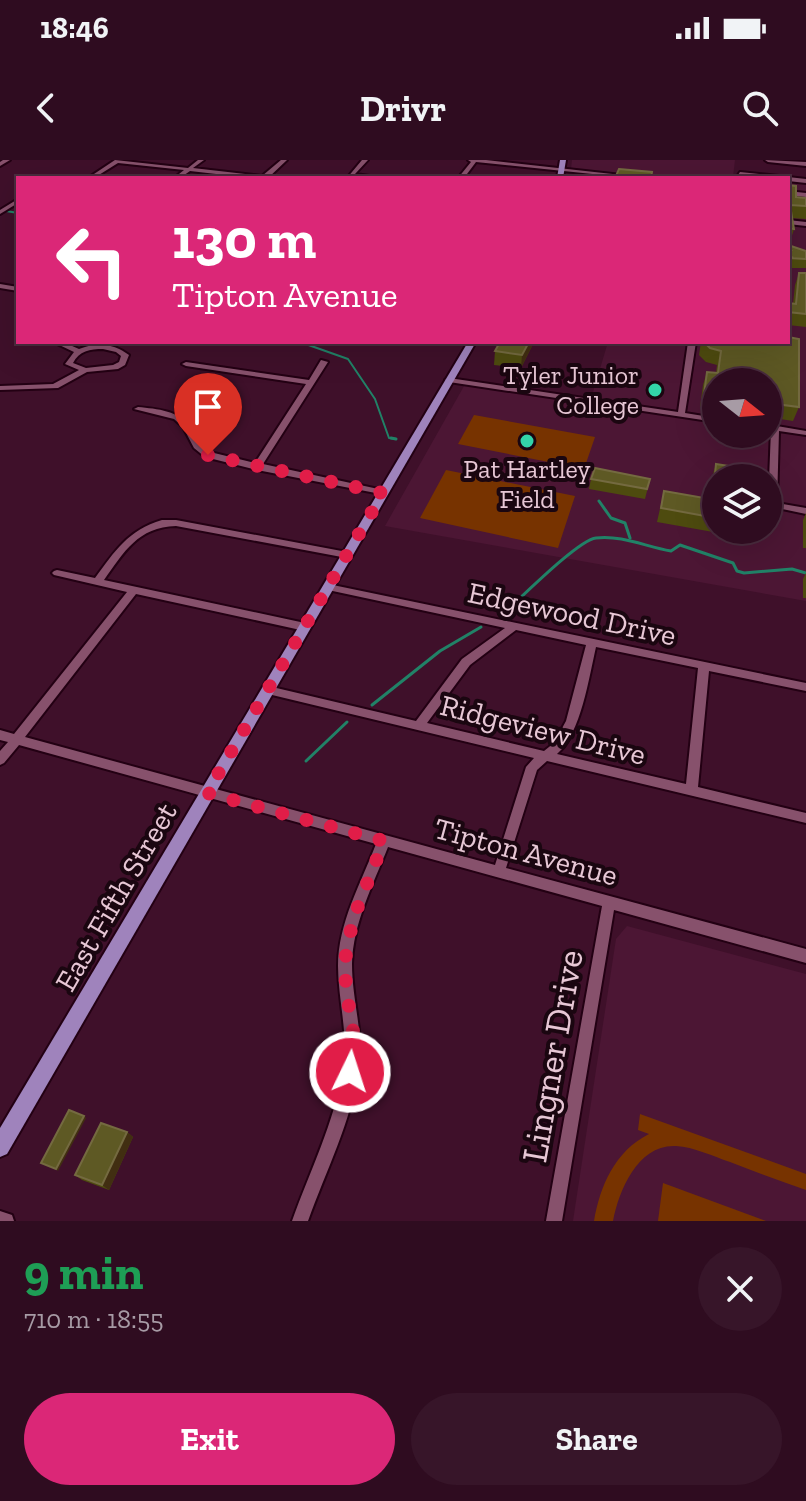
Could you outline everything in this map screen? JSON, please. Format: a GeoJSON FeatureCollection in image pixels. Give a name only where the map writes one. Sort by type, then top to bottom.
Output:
{"type":"FeatureCollection","features":[{"type":"Feature","properties":{"kind":"main road"},"geometry":{"type":"LineString","coordinates":[[561,174],[563,160]]}},
{"type":"Feature","properties":{"kind":"main road","name":"East Fifth Street"},"geometry":{"type":"LineString","coordinates":[[0,1147],[471,344]]}},
{"type":"Feature","properties":{"kind":"street"},"geometry":{"type":"LineString","coordinates":[[0,164],[7,160]]}},
{"type":"Feature","properties":{"kind":"street"},"geometry":{"type":"LineString","coordinates":[[94,176],[118,160],[247,176]]}},
{"type":"Feature","properties":{"kind":"street"},"geometry":{"type":"LineString","coordinates":[[180,176],[201,160]]}},
{"type":"Feature","properties":{"kind":"street"},"geometry":{"type":"LineString","coordinates":[[266,176],[284,160]]}},
{"type":"Feature","properties":{"kind":"street"},"geometry":{"type":"LineString","coordinates":[[350,176],[365,160]]}},
{"type":"Feature","properties":{"kind":"street"},"geometry":{"type":"LineString","coordinates":[[473,160],[561,174],[604,176]]}},
{"type":"Feature","properties":{"kind":"street"},"geometry":{"type":"LineString","coordinates":[[740,176],[742,160]]}},
{"type":"Feature","properties":{"kind":"street"},"geometry":{"type":"LineString","coordinates":[[768,160],[806,164]]}},
{"type":"Feature","properties":{"kind":"street"},"geometry":{"type":"LineString","coordinates":[[61,344],[77,351],[107,348],[125,355],[115,367],[85,370],[69,364],[77,351]]}},
{"type":"Feature","properties":{"kind":"street"},"geometry":{"type":"LineString","coordinates":[[681,415],[692,344]]}},
{"type":"Feature","properties":{"kind":"street"},"geometry":{"type":"LineString","coordinates":[[257,467],[324,362]]}},
{"type":"Feature","properties":{"kind":"street"},"geometry":{"type":"LineString","coordinates":[[186,364],[311,383]]}},
{"type":"Feature","properties":{"kind":"street"},"geometry":{"type":"LineString","coordinates":[[0,388],[51,387],[68,382],[85,370]]}},
{"type":"Feature","properties":{"kind":"street"},"geometry":{"type":"LineString","coordinates":[[449,380],[702,418]]}},
{"type":"Feature","properties":{"kind":"street"},"geometry":{"type":"LineString","coordinates":[[138,409],[168,415],[182,422],[201,452],[383,493]]}},
{"type":"Feature","properties":{"kind":"street"},"geometry":{"type":"LineString","coordinates":[[782,429],[806,433]]}},
{"type":"Feature","properties":{"kind":"street"},"geometry":{"type":"LineString","coordinates":[[772,448],[772,505],[806,511]]}},
{"type":"Feature","properties":{"kind":"street"},"geometry":{"type":"LineString","coordinates":[[97,582],[133,536],[158,523],[176,523],[347,555]]}},
{"type":"Feature","properties":{"kind":"street"},"geometry":{"type":"LineString","coordinates":[[57,573],[305,627]]}},
{"type":"Feature","properties":{"kind":"street","name":"Edgewood Drive"},"geometry":{"type":"LineString","coordinates":[[328,587],[806,687]]}},
{"type":"Feature","properties":{"kind":"street"},"geometry":{"type":"LineString","coordinates":[[0,760],[134,589]]}},
{"type":"Feature","properties":{"kind":"street"},"geometry":{"type":"LineString","coordinates":[[418,726],[466,662],[514,626]]}},
{"type":"Feature","properties":{"kind":"street"},"geometry":{"type":"LineString","coordinates":[[499,871],[532,767],[558,746],[572,721],[592,642]]}},
{"type":"Feature","properties":{"kind":"street"},"geometry":{"type":"LineString","coordinates":[[691,792],[704,666]]}},
{"type":"Feature","properties":{"kind":"street","name":"Ridgeview Drive"},"geometry":{"type":"LineString","coordinates":[[268,690],[806,818]]}},
{"type":"Feature","properties":{"kind":"street","name":"Tipton Avenue"},"geometry":{"type":"LineString","coordinates":[[0,735],[806,956]]}},
{"type":"Feature","properties":{"kind":"street"},"geometry":{"type":"LineString","coordinates":[[300,1221],[350,1072],[353,1030],[346,990],[345,960],[353,919],[384,841]]}},
{"type":"Feature","properties":{"kind":"street","name":"Lingner Drive"},"geometry":{"type":"LineString","coordinates":[[554,1221],[609,902]]}},
{"type":"Feature","properties":{"kind":"street"},"geometry":{"type":"LineString","coordinates":[[0,1219],[6,1221]]}},
{"type":"Feature","properties":{"kind":"shaded area"},"geometry":{"type":"Polygon","coordinates":[[[572,160],[735,160],[733,176],[570,176],[572,160]]]}},
{"type":"Feature","properties":{"kind":"shaded area","name":"Tyler Junior College"},"geometry":{"type":"Polygon","coordinates":[[[790,183],[806,184],[806,601],[385,526],[468,379],[591,399],[607,344],[790,344],[790,183]]]}},
{"type":"Feature","properties":{"kind":"shaded area","name":"Pat Hartley Field"},"geometry":{"type":"Polygon","coordinates":[[[474,415],[595,437],[584,469],[458,444],[474,415]]]}},
{"type":"Feature","properties":{"kind":"shaded area"},"geometry":{"type":"Polygon","coordinates":[[[446,470],[575,496],[558,548],[420,518],[446,470]]]}},
{"type":"Feature","properties":{"kind":"shaded area"},"geometry":{"type":"Polygon","coordinates":[[[627,926],[806,974],[806,1221],[573,1221],[616,939],[627,926]]]}},
{"type":"Feature","properties":{"kind":"shaded area"},"geometry":{"type":"Polygon","coordinates":[[[640,1114],[806,1174],[806,1190],[696,1150],[663,1147],[651,1153],[632,1171],[613,1221],[594,1221],[600,1195],[611,1171],[627,1150],[649,1134],[638,1130],[640,1114]]]}},
{"type":"Feature","properties":{"kind":"shaded area"},"geometry":{"type":"Polygon","coordinates":[[[663,1183],[766,1221],[658,1221],[663,1183]]]}},
{"type":"Feature","properties":{"kind":"building"},"geometry":{"type":"Polygon","coordinates":[[[619,169],[652,172],[651,176],[616,176],[619,169]]]}},
{"type":"Feature","properties":{"kind":"building"},"geometry":{"type":"Polygon","coordinates":[[[790,185],[796,186],[796,197],[806,198],[806,206],[790,205],[790,185]]]}},
{"type":"Feature","properties":{"kind":"building"},"geometry":{"type":"Polygon","coordinates":[[[790,205],[794,229],[790,228],[790,205]]]}},
{"type":"Feature","properties":{"kind":"building"},"geometry":{"type":"Polygon","coordinates":[[[790,246],[806,251],[806,259],[790,258],[790,246]]]}},
{"type":"Feature","properties":{"kind":"building"},"geometry":{"type":"Polygon","coordinates":[[[799,273],[806,273],[806,314],[790,312],[790,303],[796,304],[799,273]]]}},
{"type":"Feature","properties":{"kind":"building"},"geometry":{"type":"Polygon","coordinates":[[[790,337],[799,339],[799,407],[782,405],[782,368],[719,368],[721,351],[706,344],[790,344],[790,337]]]}},
{"type":"Feature","properties":{"kind":"building"},"geometry":{"type":"Polygon","coordinates":[[[499,344],[528,344],[522,355],[495,351],[499,344]]]}},
{"type":"Feature","properties":{"kind":"building"},"geometry":{"type":"Polygon","coordinates":[[[595,468],[650,479],[647,489],[591,479],[595,468]]]}},
{"type":"Feature","properties":{"kind":"building"},"geometry":{"type":"Polygon","coordinates":[[[664,491],[702,498],[702,515],[661,508],[664,491]]]}},
{"type":"Feature","properties":{"kind":"building"},"geometry":{"type":"Polygon","coordinates":[[[69,1110],[84,1116],[56,1169],[41,1163],[69,1110]]]}},
{"type":"Feature","properties":{"kind":"building"},"geometry":{"type":"Polygon","coordinates":[[[101,1123],[127,1132],[102,1185],[75,1175],[101,1123]]]}},
{"type":"Feature","properties":{"kind":"waterway"},"geometry":{"type":"LineString","coordinates":[[6,211],[16,213]]}},
{"type":"Feature","properties":{"kind":"waterway"},"geometry":{"type":"LineString","coordinates":[[306,344],[348,359],[375,399],[389,438],[396,439],[391,438]]}},
{"type":"Feature","properties":{"kind":"waterway"},"geometry":{"type":"LineString","coordinates":[[599,501],[611,518],[625,523],[630,538]]}},
{"type":"Feature","properties":{"kind":"waterway"},"geometry":{"type":"LineString","coordinates":[[503,614],[563,559],[596,538],[625,540],[671,551],[680,545],[733,563],[737,571],[744,573],[792,569],[806,573]]}},
{"type":"Feature","properties":{"kind":"waterway"},"geometry":{"type":"LineString","coordinates":[[372,705],[440,651],[481,627]]}},
{"type":"Feature","properties":{"kind":"waterway"},"geometry":{"type":"LineString","coordinates":[[306,761],[347,722]]}},
{"type":"Feature","properties":{"kind":"place","name":"Tyler Junior College"},"geometry":{"type":"Point","coordinates":[655,390]}},
{"type":"Feature","properties":{"kind":"place","name":"Pat Hartley Field"},"geometry":{"type":"Point","coordinates":[527,441]}},
{"type":"Feature","properties":{"kind":"route"},"geometry":{"type":"LineString","coordinates":[[208,455],[383,493],[207,793],[384,841],[353,919],[345,960],[346,990],[353,1030],[350,1072]]}}]}
